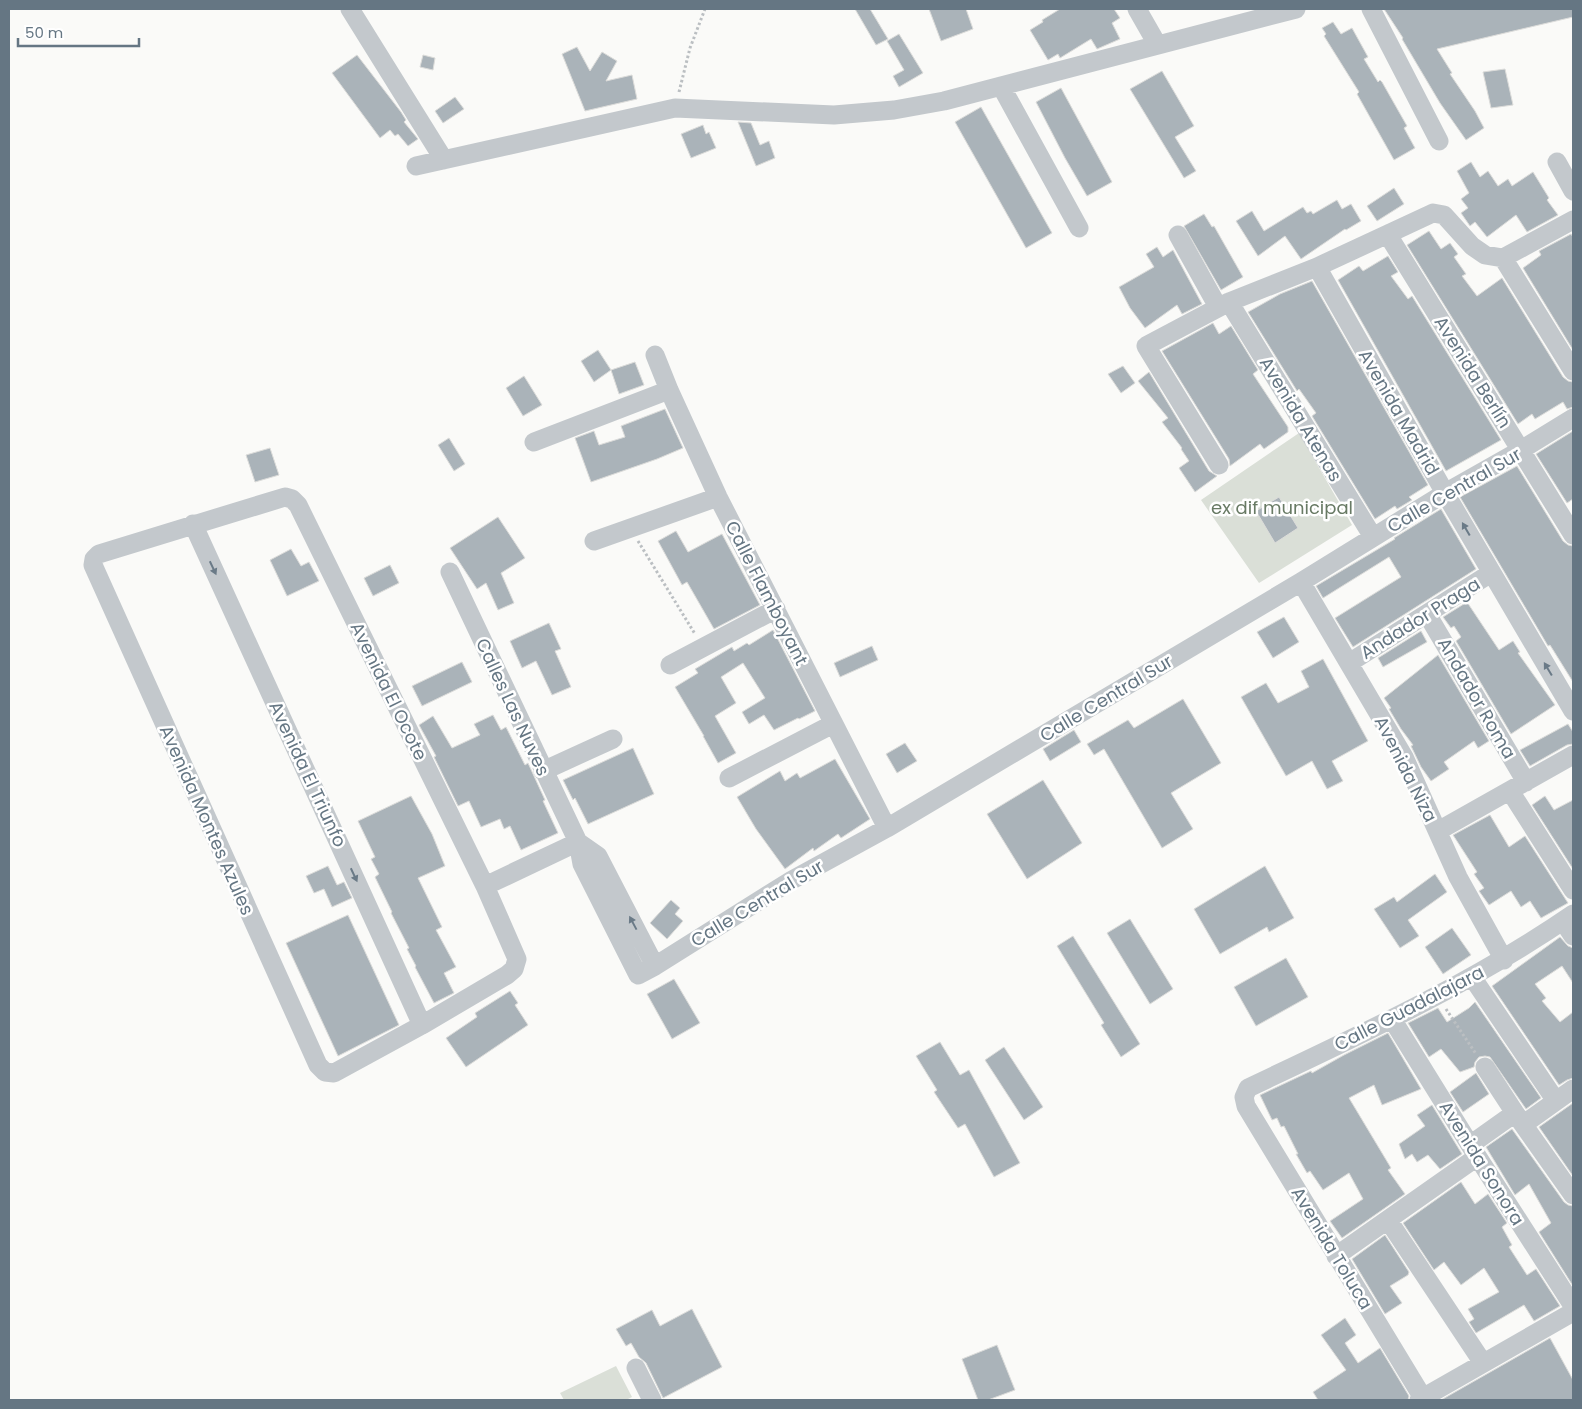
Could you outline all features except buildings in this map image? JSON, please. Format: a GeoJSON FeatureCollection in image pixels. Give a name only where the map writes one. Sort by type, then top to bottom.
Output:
{"type":"FeatureCollection","features":[{"type":"Feature","properties":{"kind":"street"},"geometry":{"type":"LineString","coordinates":[[350,9],[444,160]]}},
{"type":"Feature","properties":{"kind":"street"},"geometry":{"type":"LineString","coordinates":[[1137,9],[1157,44]]}},
{"type":"Feature","properties":{"kind":"street"},"geometry":{"type":"LineString","coordinates":[[416,166],[675,108],[834,115],[894,110],[944,101],[1157,44],[1238,15],[1296,9]]}},
{"type":"Feature","properties":{"kind":"street"},"geometry":{"type":"LineString","coordinates":[[1370,9],[1439,141]]}},
{"type":"Feature","properties":{"kind":"street"},"geometry":{"type":"LineString","coordinates":[[1001,86],[1079,228]]}},
{"type":"Feature","properties":{"kind":"street"},"geometry":{"type":"LineString","coordinates":[[1557,162],[1573,191]]}},
{"type":"Feature","properties":{"kind":"street"},"geometry":{"type":"LineString","coordinates":[[1219,465],[1146,346],[1224,304],[1316,267],[1433,213],[1444,215],[1472,246],[1485,255],[1503,258],[1573,220]]}},
{"type":"Feature","properties":{"kind":"street","name":"Avenida Atenas"},"geometry":{"type":"LineString","coordinates":[[1178,235],[1373,537]]}},
{"type":"Feature","properties":{"kind":"street","name":"Avenida Berlín"},"geometry":{"type":"LineString","coordinates":[[1388,235],[1573,535]]}},
{"type":"Feature","properties":{"kind":"street"},"geometry":{"type":"LineString","coordinates":[[1503,258],[1573,372]]}},
{"type":"Feature","properties":{"kind":"street","name":"Avenida Madrid"},"geometry":{"type":"LineString","coordinates":[[1316,267],[1491,573],[1573,711]]}},
{"type":"Feature","properties":{"kind":"street","name":"Calle Flamboyant"},"geometry":{"type":"LineString","coordinates":[[655,355],[668,390],[718,497],[887,828]]}},
{"type":"Feature","properties":{"kind":"street"},"geometry":{"type":"LineString","coordinates":[[534,442],[668,390]]}},
{"type":"Feature","properties":{"kind":"street","name":"Calle Central Sur"},"geometry":{"type":"LineString","coordinates":[[638,975],[656,966],[792,880],[887,828],[1573,418]]}},
{"type":"Feature","properties":{"kind":"street","name":"Avenida El Ocote"},"geometry":{"type":"LineString","coordinates":[[193,524],[285,497],[292,499],[298,505],[485,886],[517,959],[514,969],[422,1025]]}},
{"type":"Feature","properties":{"kind":"street"},"geometry":{"type":"LineString","coordinates":[[594,541],[718,497]]}},
{"type":"Feature","properties":{"kind":"street","name":"Avenida Montes Azules"},"geometry":{"type":"LineString","coordinates":[[193,524],[99,554],[94,559],[93,565],[318,1065],[325,1072],[334,1073],[422,1025]]}},
{"type":"Feature","properties":{"kind":"street","name":"Avenida El Triunfo"},"geometry":{"type":"LineString","coordinates":[[193,524],[422,1025]]}},
{"type":"Feature","properties":{"kind":"street","name":"Calles Las Nuves"},"geometry":{"type":"LineString","coordinates":[[450,572],[578,842],[582,864],[638,975]]}},
{"type":"Feature","properties":{"kind":"street","name":"Andador Praga"},"geometry":{"type":"LineString","coordinates":[[1349,663],[1491,573]]}},
{"type":"Feature","properties":{"kind":"street","name":"Avenida Niza"},"geometry":{"type":"LineString","coordinates":[[1301,582],[1404,757],[1458,877],[1504,960]]}},
{"type":"Feature","properties":{"kind":"street"},"geometry":{"type":"LineString","coordinates":[[670,665],[776,609]]}},
{"type":"Feature","properties":{"kind":"street","name":"Andador Roma"},"geometry":{"type":"LineString","coordinates":[[1427,614],[1573,890]]}},
{"type":"Feature","properties":{"kind":"street"},"geometry":{"type":"LineString","coordinates":[[729,778],[833,724]]}},
{"type":"Feature","properties":{"kind":"street"},"geometry":{"type":"LineString","coordinates":[[543,771],[613,739]]}},
{"type":"Feature","properties":{"kind":"street"},"geometry":{"type":"LineString","coordinates":[[1438,831],[1573,755]]}},
{"type":"Feature","properties":{"kind":"street"},"geometry":{"type":"LineString","coordinates":[[485,886],[578,842]]}},
{"type":"Feature","properties":{"kind":"street","name":"Calles Las Nuves"},"geometry":{"type":"LineString","coordinates":[[578,842],[598,856],[656,966]]}},
{"type":"Feature","properties":{"kind":"street","name":"Calle Guadalajara"},"geometry":{"type":"LineString","coordinates":[[1244,1097],[1248,1088],[1392,1019],[1570,924]]}},
{"type":"Feature","properties":{"kind":"street"},"geometry":{"type":"LineString","coordinates":[[1472,977],[1556,1101]]}},
{"type":"Feature","properties":{"kind":"street","name":"Avenida Sonora"},"geometry":{"type":"LineString","coordinates":[[1392,1019],[1473,1151],[1573,1306]]}},
{"type":"Feature","properties":{"kind":"street"},"geometry":{"type":"LineString","coordinates":[[1485,1067],[1573,1195]]}},
{"type":"Feature","properties":{"kind":"street"},"geometry":{"type":"LineString","coordinates":[[1336,1256],[1388,1220],[1473,1151],[1519,1118],[1556,1101],[1573,1089]]}},
{"type":"Feature","properties":{"kind":"street","name":"Avenida Toluca"},"geometry":{"type":"LineString","coordinates":[[1244,1097],[1246,1106],[1421,1399]]}},
{"type":"Feature","properties":{"kind":"street"},"geometry":{"type":"LineString","coordinates":[[1388,1220],[1483,1363]]}},
{"type":"Feature","properties":{"kind":"street"},"geometry":{"type":"LineString","coordinates":[[1421,1399],[1573,1312]]}},
{"type":"Feature","properties":{"kind":"street"},"geometry":{"type":"LineString","coordinates":[[636,1368],[652,1400]]}},
{"type":"Feature","properties":{"kind":"path"},"geometry":{"type":"LineString","coordinates":[[675,108],[690,48],[705,9]]}},
{"type":"Feature","properties":{"kind":"path"},"geometry":{"type":"LineString","coordinates":[[630,528],[703,647]]}},
{"type":"Feature","properties":{"kind":"path"},"geometry":{"type":"LineString","coordinates":[[1437,996],[1485,1067]]}},
{"type":"Feature","properties":{"kind":"green space","name":"ex dif municipal"},"geometry":{"type":"Polygon","coordinates":[[[1299,433],[1352,525],[1259,583],[1201,500],[1299,433]]]}},
{"type":"Feature","properties":{"kind":"green space"},"geometry":{"type":"Polygon","coordinates":[[[616,1366],[632,1397],[626,1400],[564,1400],[560,1393],[616,1366]]]}}]}
